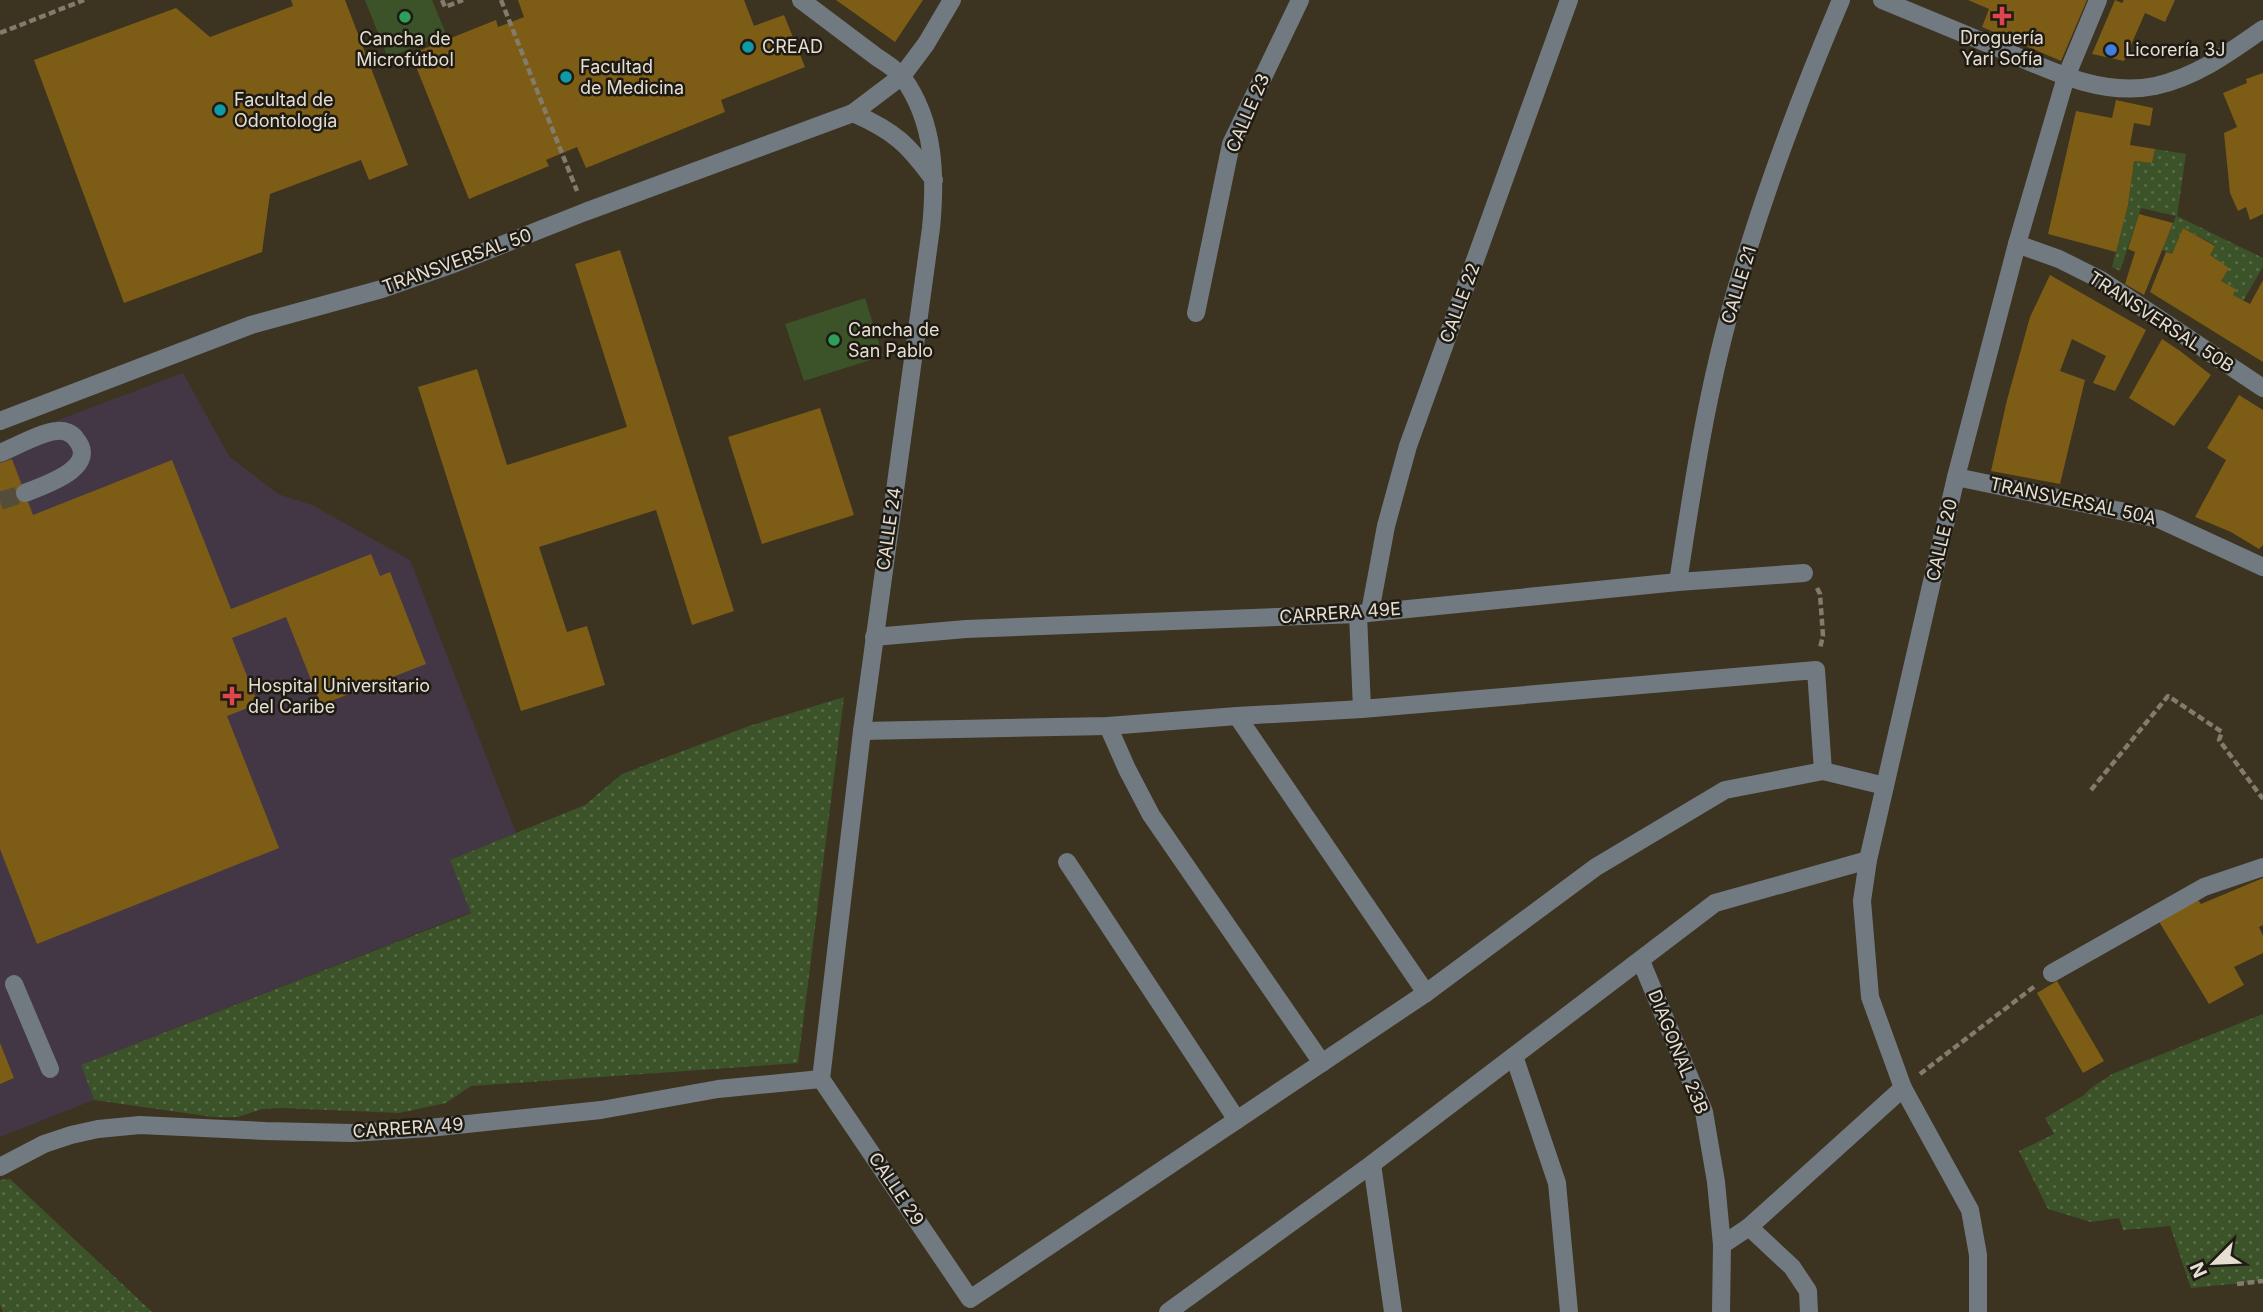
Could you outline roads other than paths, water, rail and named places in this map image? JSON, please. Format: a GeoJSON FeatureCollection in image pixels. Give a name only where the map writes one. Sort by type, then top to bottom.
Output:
{"type":"FeatureCollection","features":[{"type":"Feature","properties":{"kind":"street"},"geometry":{"type":"LineString","coordinates":[[801,0],[902,76],[926,44],[952,0]]}},
{"type":"Feature","properties":{"kind":"street","name":"CALLE 23"},"geometry":{"type":"LineString","coordinates":[[1196,313],[1231,144],[1300,0]]}},
{"type":"Feature","properties":{"kind":"street","name":"CALLE 22"},"geometry":{"type":"LineString","coordinates":[[1362,709],[1364,613],[1408,446],[1569,0]]}},
{"type":"Feature","properties":{"kind":"street","name":"CALLE 21"},"geometry":{"type":"LineString","coordinates":[[1678,582],[1701,439],[1726,327],[1769,182],[1841,0]]}},
{"type":"Feature","properties":{"kind":"street"},"geometry":{"type":"LineString","coordinates":[[1882,0],[2066,76],[2113,88],[2153,86],[2189,75],[2217,61],[2263,29]]}},
{"type":"Feature","properties":{"kind":"street","name":"CALLE 20"},"geometry":{"type":"LineString","coordinates":[[1978,1312],[1978,1255],[1970,1210],[1903,1088],[1870,997],[1862,901],[1868,860],[1956,477],[2066,76],[2098,0]]}},
{"type":"Feature","properties":{"kind":"street","name":"TRANSVERSAL 50"},"geometry":{"type":"LineString","coordinates":[[0,421],[251,325],[382,289],[456,263],[585,212],[853,113],[902,76]]}},
{"type":"Feature","properties":{"kind":"street","name":"CALLE 24"},"geometry":{"type":"LineString","coordinates":[[821,1079],[874,637],[931,228],[933,158],[917,104],[902,76]]}},
{"type":"Feature","properties":{"kind":"street"},"geometry":{"type":"LineString","coordinates":[[853,113],[874,122],[912,150],[934,180]]}},
{"type":"Feature","properties":{"kind":"street","name":"TRANSVERSAL 50B"},"geometry":{"type":"LineString","coordinates":[[2018,244],[2059,259],[2101,280],[2263,388]]}},
{"type":"Feature","properties":{"kind":"street"},"geometry":{"type":"LineString","coordinates":[[0,453],[54,431],[74,436],[80,445],[82,456],[78,465],[67,474],[25,493]]}},
{"type":"Feature","properties":{"kind":"street","name":"TRANSVERSAL 50A"},"geometry":{"type":"LineString","coordinates":[[1956,477],[2159,519],[2263,567]]}},
{"type":"Feature","properties":{"kind":"street","name":"CARRERA 49E"},"geometry":{"type":"LineString","coordinates":[[874,637],[966,629],[1364,613],[1678,582],[1804,573]]}},
{"type":"Feature","properties":{"kind":"street"},"geometry":{"type":"LineString","coordinates":[[862,731],[1108,726],[1362,709],[1816,670],[1823,771]]}},
{"type":"Feature","properties":{"kind":"street"},"geometry":{"type":"LineString","coordinates":[[1237,716],[1426,993]]}},
{"type":"Feature","properties":{"kind":"street"},"geometry":{"type":"LineString","coordinates":[[1108,726],[1151,815],[1322,1063]]}},
{"type":"Feature","properties":{"kind":"street"},"geometry":{"type":"LineString","coordinates":[[1067,862],[1237,1120],[1426,993],[1595,867],[1725,790],[1823,771],[1885,786]]}},
{"type":"Feature","properties":{"kind":"street"},"geometry":{"type":"LineString","coordinates":[[1168,1312],[1372,1164],[1715,903],[1868,860]]}},
{"type":"Feature","properties":{"kind":"street"},"geometry":{"type":"LineString","coordinates":[[2052,973],[2204,887],[2263,867]]}},
{"type":"Feature","properties":{"kind":"street","name":"DIAGONAL 23B"},"geometry":{"type":"LineString","coordinates":[[1641,961],[1704,1112],[1716,1182],[1722,1245],[1721,1312]]}},
{"type":"Feature","properties":{"kind":"street"},"geometry":{"type":"LineString","coordinates":[[14,984],[50,1069]]}},
{"type":"Feature","properties":{"kind":"street"},"geometry":{"type":"LineString","coordinates":[[1514,1056],[1558,1183],[1569,1312]]}},
{"type":"Feature","properties":{"kind":"street","name":"CARRERA 49"},"geometry":{"type":"LineString","coordinates":[[0,1167],[44,1144],[98,1129],[140,1125],[352,1133],[429,1128],[601,1110],[718,1089],[821,1079]]}},
{"type":"Feature","properties":{"kind":"street","name":"CALLE 29"},"geometry":{"type":"LineString","coordinates":[[821,1079],[970,1299],[1237,1120]]}},
{"type":"Feature","properties":{"kind":"street"},"geometry":{"type":"LineString","coordinates":[[1722,1245],[1749,1227],[1903,1088]]}},
{"type":"Feature","properties":{"kind":"street"},"geometry":{"type":"LineString","coordinates":[[1372,1164],[1393,1312]]}},
{"type":"Feature","properties":{"kind":"street"},"geometry":{"type":"LineString","coordinates":[[1749,1227],[1792,1267],[1808,1291],[1809,1312]]}},
{"type":"Feature","properties":{"kind":"tunnel"},"geometry":{"type":"LineString","coordinates":[[0,501],[25,493]]}},
{"type":"Feature","properties":{"kind":"place","name":"Droguería Yari Sofía"},"geometry":{"type":"Point","coordinates":[2002,16]}},
{"type":"Feature","properties":{"kind":"place","name":"Cancha de Microfútbol"},"geometry":{"type":"Point","coordinates":[405,17]}},
{"type":"Feature","properties":{"kind":"place","name":"CREAD"},"geometry":{"type":"Point","coordinates":[748,47]}},
{"type":"Feature","properties":{"kind":"place","name":"Licorería 3J"},"geometry":{"type":"Point","coordinates":[2111,50]}},
{"type":"Feature","properties":{"kind":"place","name":"Facultad de Medicina"},"geometry":{"type":"Point","coordinates":[566,77]}},
{"type":"Feature","properties":{"kind":"place","name":"Facultad de Odontología"},"geometry":{"type":"Point","coordinates":[220,110]}},
{"type":"Feature","properties":{"kind":"place","name":"Cancha de San Pablo"},"geometry":{"type":"Point","coordinates":[834,340]}},
{"type":"Feature","properties":{"kind":"place","name":"Hospital Universitario del Caribe"},"geometry":{"type":"Point","coordinates":[232,696]}}]}
